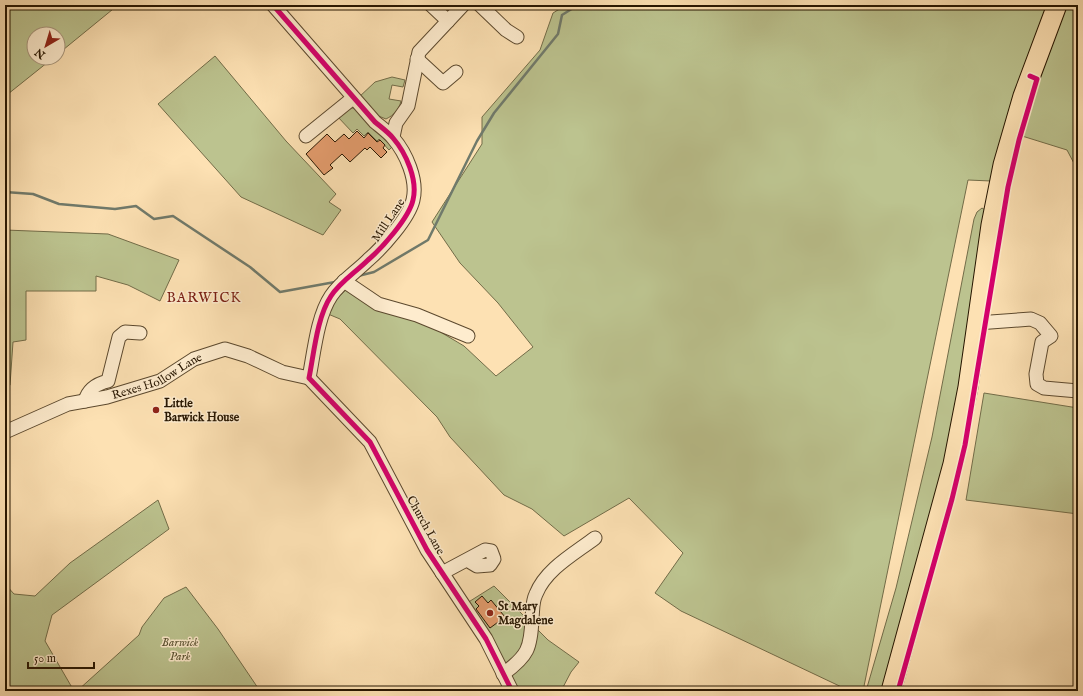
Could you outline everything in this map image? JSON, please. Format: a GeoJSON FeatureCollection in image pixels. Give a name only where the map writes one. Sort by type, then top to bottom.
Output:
{"type":"FeatureCollection","features":[{"type":"Feature","properties":{"kind":"highway"},"geometry":{"type":"LineString","coordinates":[[890,691],[953,464],[968,387],[992,225],[1005,159],[1023,96],[1057,5]]}},
{"type":"Feature","properties":{"kind":"street","name":"Mill Lane"},"geometry":{"type":"LineString","coordinates":[[273,5],[353,98],[375,122],[393,138],[401,150],[410,170],[414,188],[413,201],[394,233],[379,250],[344,281],[330,296],[322,316],[309,378]]}},
{"type":"Feature","properties":{"kind":"street"},"geometry":{"type":"LineString","coordinates":[[431,5],[448,21]]}},
{"type":"Feature","properties":{"kind":"street"},"geometry":{"type":"LineString","coordinates":[[393,138],[396,123],[408,106],[419,52],[463,5]]}},
{"type":"Feature","properties":{"kind":"street"},"geometry":{"type":"LineString","coordinates":[[480,5],[506,30],[516,37]]}},
{"type":"Feature","properties":{"kind":"street"},"geometry":{"type":"LineString","coordinates":[[417,60],[443,83],[456,72]]}},
{"type":"Feature","properties":{"kind":"street"},"geometry":{"type":"LineString","coordinates":[[306,136],[353,98]]}},
{"type":"Feature","properties":{"kind":"street"},"geometry":{"type":"LineString","coordinates":[[344,281],[378,304],[417,314],[468,336]]}},
{"type":"Feature","properties":{"kind":"street"},"geometry":{"type":"LineString","coordinates":[[977,323],[1031,319],[1040,323],[1051,336],[1042,342],[1036,374],[1037,384],[1044,388],[1078,391]]}},
{"type":"Feature","properties":{"kind":"street"},"geometry":{"type":"LineString","coordinates":[[85,401],[90,390],[98,384],[108,381],[119,337],[125,332],[140,333]]}},
{"type":"Feature","properties":{"kind":"street","name":"Rexes Hollow Lane"},"geometry":{"type":"LineString","coordinates":[[5,432],[68,404],[121,394],[160,381],[194,359],[225,349],[248,356],[282,372],[309,378]]}},
{"type":"Feature","properties":{"kind":"street","name":"Church Lane"},"geometry":{"type":"LineString","coordinates":[[309,378],[370,442],[427,550],[486,639],[512,691]]}},
{"type":"Feature","properties":{"kind":"street"},"geometry":{"type":"LineString","coordinates":[[503,674],[516,665],[527,652],[532,641],[533,603],[542,582],[561,564],[595,538]]}},
{"type":"Feature","properties":{"kind":"street"},"geometry":{"type":"LineString","coordinates":[[442,573],[467,560]]}},
{"type":"Feature","properties":{"kind":"green space"},"geometry":{"type":"Polygon","coordinates":[[[5,5],[118,5],[66,47],[66,26],[26,26],[26,66],[43,66],[8,94],[5,92],[5,5]]]}},
{"type":"Feature","properties":{"kind":"green space"},"geometry":{"type":"Polygon","coordinates":[[[566,5],[1078,5],[1078,171],[1067,150],[1006,131],[991,181],[968,180],[863,691],[850,691],[681,611],[655,593],[683,553],[629,498],[564,536],[532,509],[504,495],[450,437],[437,417],[340,319],[328,314],[334,301],[347,289],[422,321],[464,346],[496,376],[533,347],[498,303],[460,263],[432,222],[482,144],[482,117],[540,50],[553,13],[566,5]]]}},
{"type":"Feature","properties":{"kind":"green space"},"geometry":{"type":"Polygon","coordinates":[[[215,56],[286,141],[336,194],[329,202],[341,210],[323,235],[241,197],[158,104],[215,56]]]}},
{"type":"Feature","properties":{"kind":"green space"},"geometry":{"type":"Polygon","coordinates":[[[392,77],[405,80],[403,87],[392,85],[389,99],[401,101],[396,112],[386,119],[376,115],[358,98],[375,82],[392,77]]]}},
{"type":"Feature","properties":{"kind":"green space"},"geometry":{"type":"Polygon","coordinates":[[[351,108],[357,108],[392,147],[389,150],[379,139],[377,141],[368,132],[364,136],[357,129],[353,133],[337,116],[351,108]]]}},
{"type":"Feature","properties":{"kind":"green space"},"geometry":{"type":"Polygon","coordinates":[[[982,208],[985,210],[950,452],[887,691],[866,691],[896,588],[932,437],[974,219],[977,212],[982,208]]]}},
{"type":"Feature","properties":{"kind":"green space"},"geometry":{"type":"Polygon","coordinates":[[[5,230],[108,234],[179,260],[160,301],[128,285],[96,276],[96,291],[26,291],[26,340],[13,342],[10,385],[5,391],[5,230]]]}},
{"type":"Feature","properties":{"kind":"green space"},"geometry":{"type":"Polygon","coordinates":[[[984,393],[1078,408],[1078,514],[966,500],[984,393]]]}},
{"type":"Feature","properties":{"kind":"green space"},"geometry":{"type":"Polygon","coordinates":[[[158,500],[169,529],[52,615],[45,641],[74,691],[5,691],[5,584],[14,594],[35,596],[70,563],[158,500]]]}},
{"type":"Feature","properties":{"kind":"green space"},"geometry":{"type":"Polygon","coordinates":[[[494,586],[548,640],[579,662],[571,672],[561,691],[518,691],[467,603],[494,586]]]}},
{"type":"Feature","properties":{"kind":"green space","name":"Barwick Park"},"geometry":{"type":"Polygon","coordinates":[[[186,587],[218,629],[260,691],[77,691],[139,635],[142,627],[164,598],[186,587]]]}},
{"type":"Feature","properties":{"kind":"building"},"geometry":{"type":"Polygon","coordinates":[[[357,131],[364,138],[368,133],[377,142],[380,140],[385,145],[383,148],[387,152],[381,158],[370,147],[367,150],[365,148],[350,162],[342,154],[330,165],[333,168],[324,175],[306,154],[327,134],[335,142],[344,134],[349,139],[357,131]]]}},
{"type":"Feature","properties":{"kind":"building","name":"St Mary Magdalene"},"geometry":{"type":"Polygon","coordinates":[[[482,596],[488,603],[491,600],[505,617],[490,628],[476,609],[479,606],[475,602],[482,596]]]}},
{"type":"Feature","properties":{"kind":"waterway"},"geometry":{"type":"LineString","coordinates":[[358,276],[374,272],[428,240],[477,141],[494,113],[558,34],[562,15],[578,5]]}},
{"type":"Feature","properties":{"kind":"waterway"},"geometry":{"type":"LineString","coordinates":[[5,192],[33,194],[59,204],[115,209],[136,206],[154,219],[173,216],[250,267],[280,292],[335,282]]}},
{"type":"Feature","properties":{"kind":"cycle path"},"geometry":{"type":"LineString","coordinates":[[273,5],[375,122],[398,144],[410,167],[414,184],[413,200],[401,224],[380,248],[339,286],[326,305],[319,325],[309,378],[370,442],[427,550],[486,639],[512,691]]}},
{"type":"Feature","properties":{"kind":"cycle path"},"geometry":{"type":"LineString","coordinates":[[898,691],[952,499],[965,445],[1008,187],[1019,140],[1037,79],[1030,76]]}},
{"type":"Feature","properties":{"kind":"place","name":"Little Barwick House"},"geometry":{"type":"Point","coordinates":[156,410]}},
{"type":"Feature","properties":{"kind":"place","name":"St Mary Magdalene"},"geometry":{"type":"Point","coordinates":[490,613]}},
{"type":"Feature","properties":{"kind":"district","name":"BARWICK"},"geometry":{"type":"Point","coordinates":[204,297]}}]}
